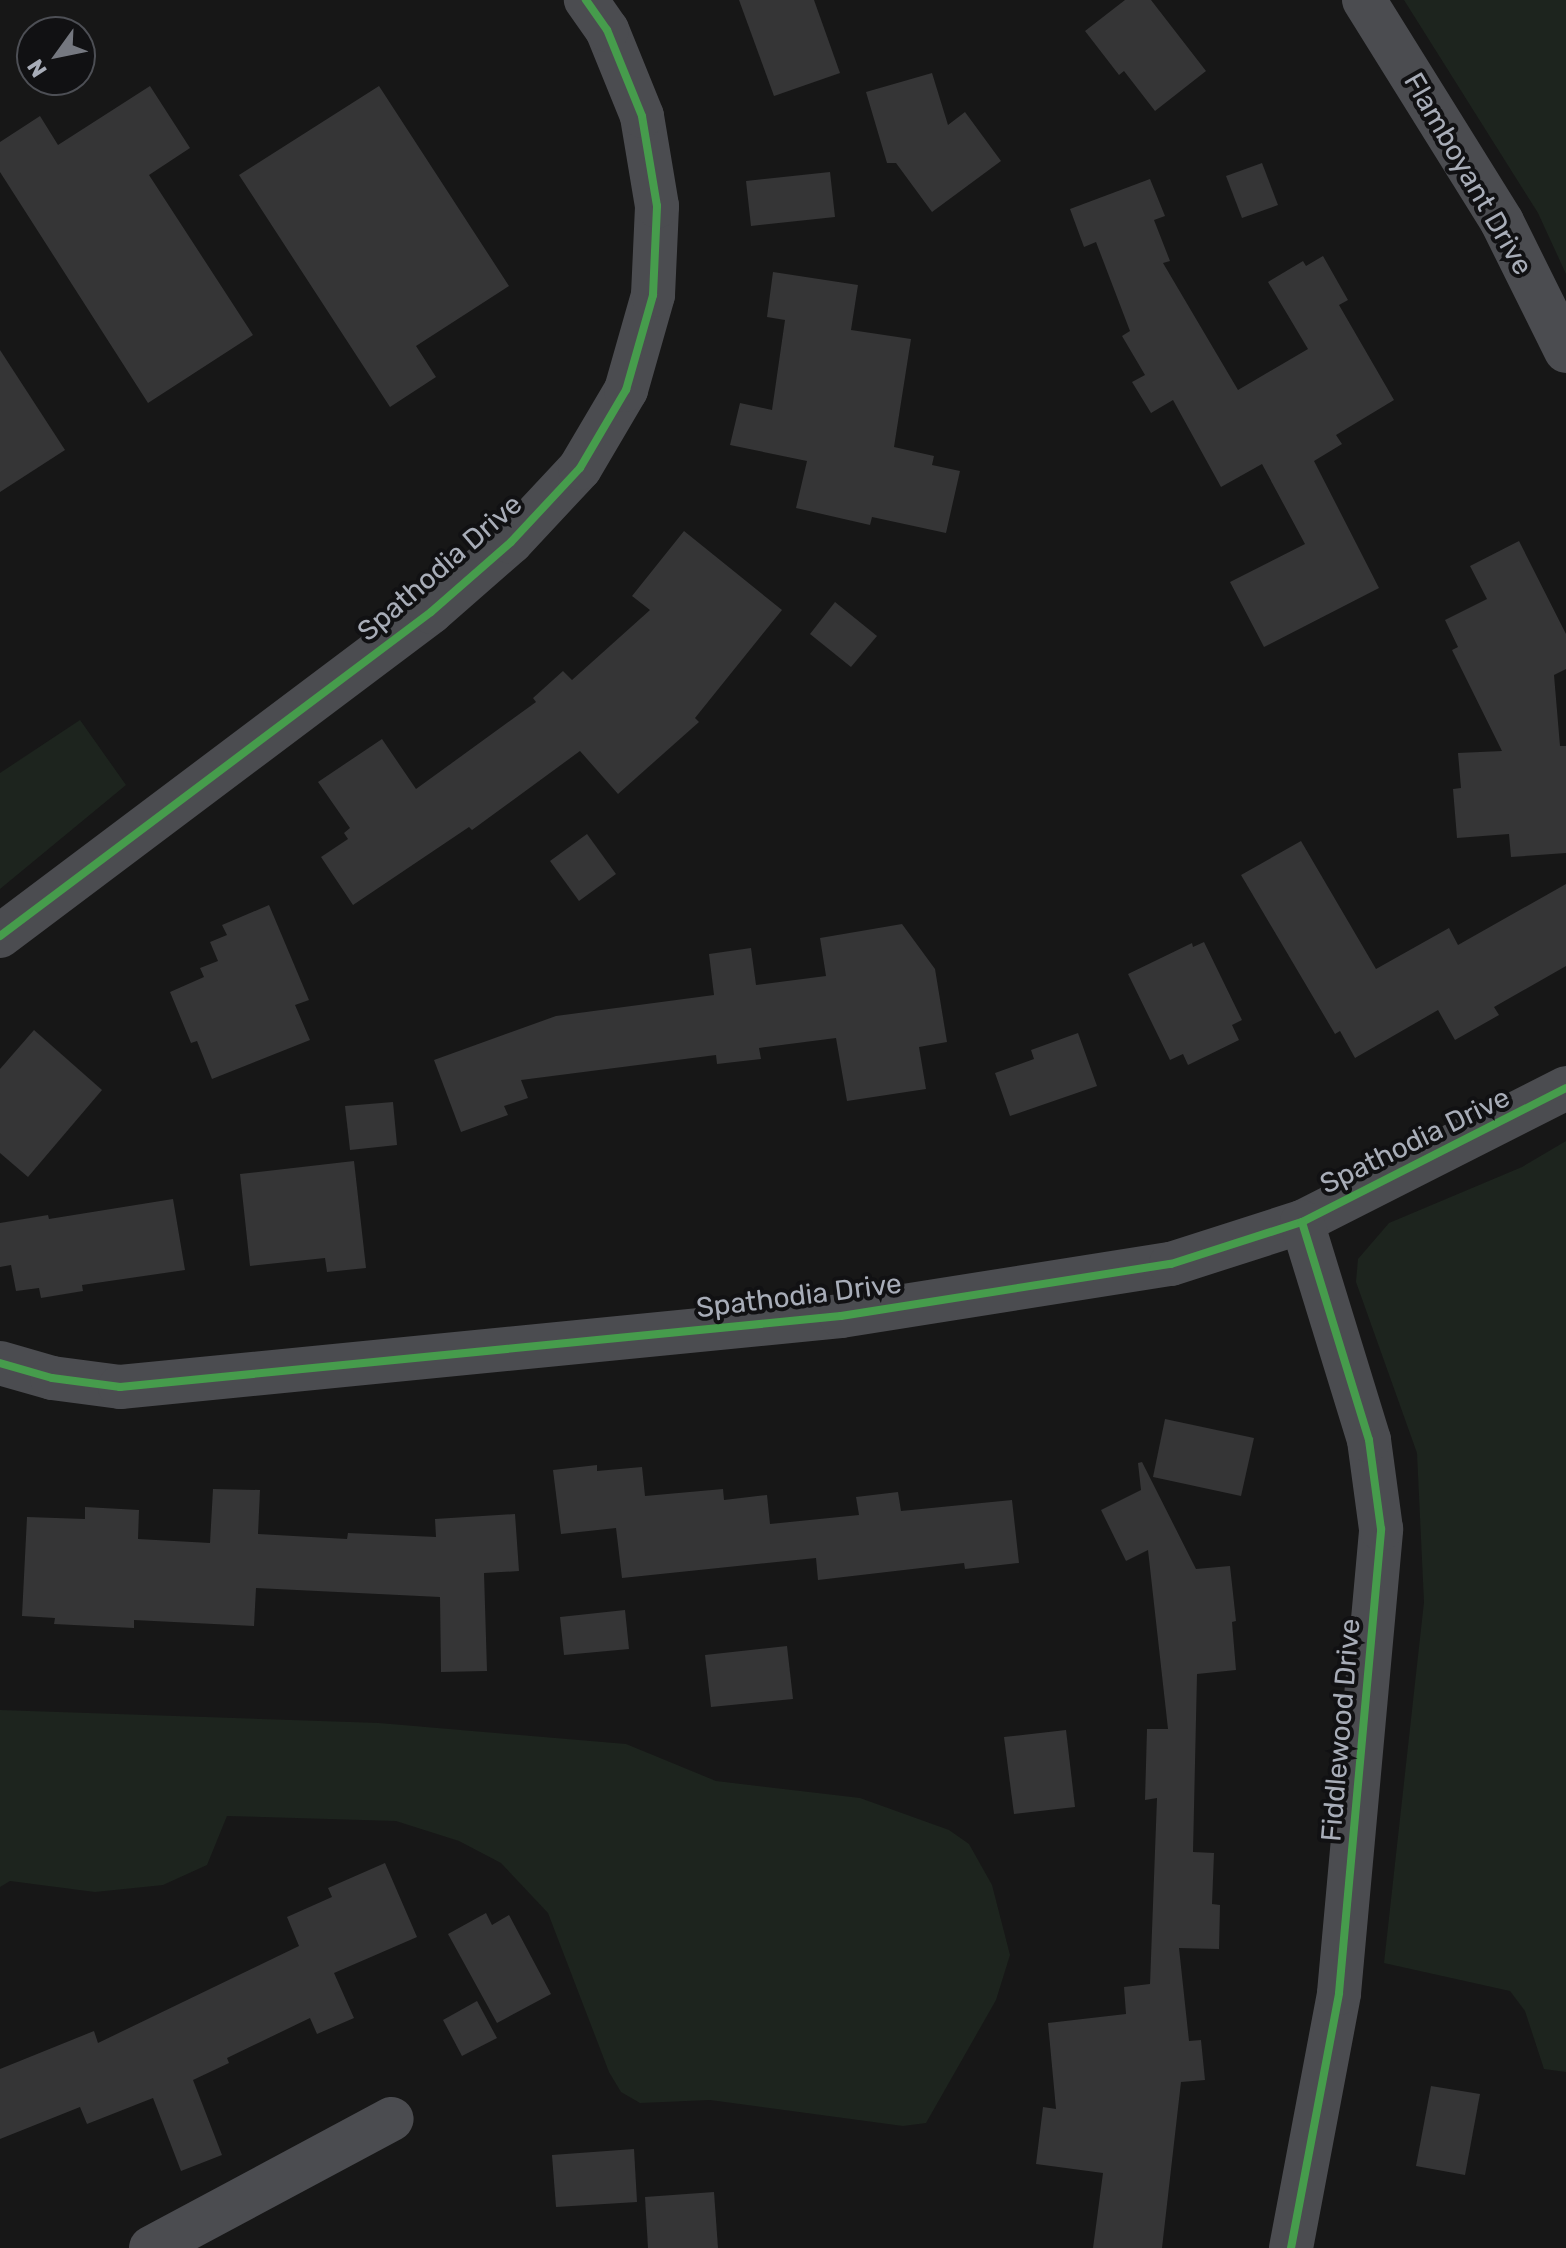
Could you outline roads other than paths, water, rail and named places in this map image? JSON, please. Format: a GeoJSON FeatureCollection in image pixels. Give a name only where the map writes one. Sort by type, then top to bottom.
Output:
{"type":"FeatureCollection","features":[{"type":"Feature","properties":{"kind":"street","name":"Spathodia Drive"},"geometry":{"type":"LineString","coordinates":[[0,936],[431,612],[511,542],[580,468],[626,390],[653,295],[657,206],[642,116],[607,30],[586,0]]}},
{"type":"Feature","properties":{"kind":"street","name":"Flamboyant Drive"},"geometry":{"type":"LineString","coordinates":[[1364,0],[1502,222],[1566,351]]}},
{"type":"Feature","properties":{"kind":"street","name":"Spathodia Drive"},"geometry":{"type":"LineString","coordinates":[[0,1363],[52,1378],[120,1387],[841,1316],[1171,1264],[1302,1222],[1566,1088]]}},
{"type":"Feature","properties":{"kind":"street","name":"Fiddlewood Drive"},"geometry":{"type":"LineString","coordinates":[[1291,2248],[1339,1993],[1381,1529],[1369,1440],[1302,1222]]}},
{"type":"Feature","properties":{"kind":"street"},"geometry":{"type":"LineString","coordinates":[[151,2248],[392,2119]]}}]}
